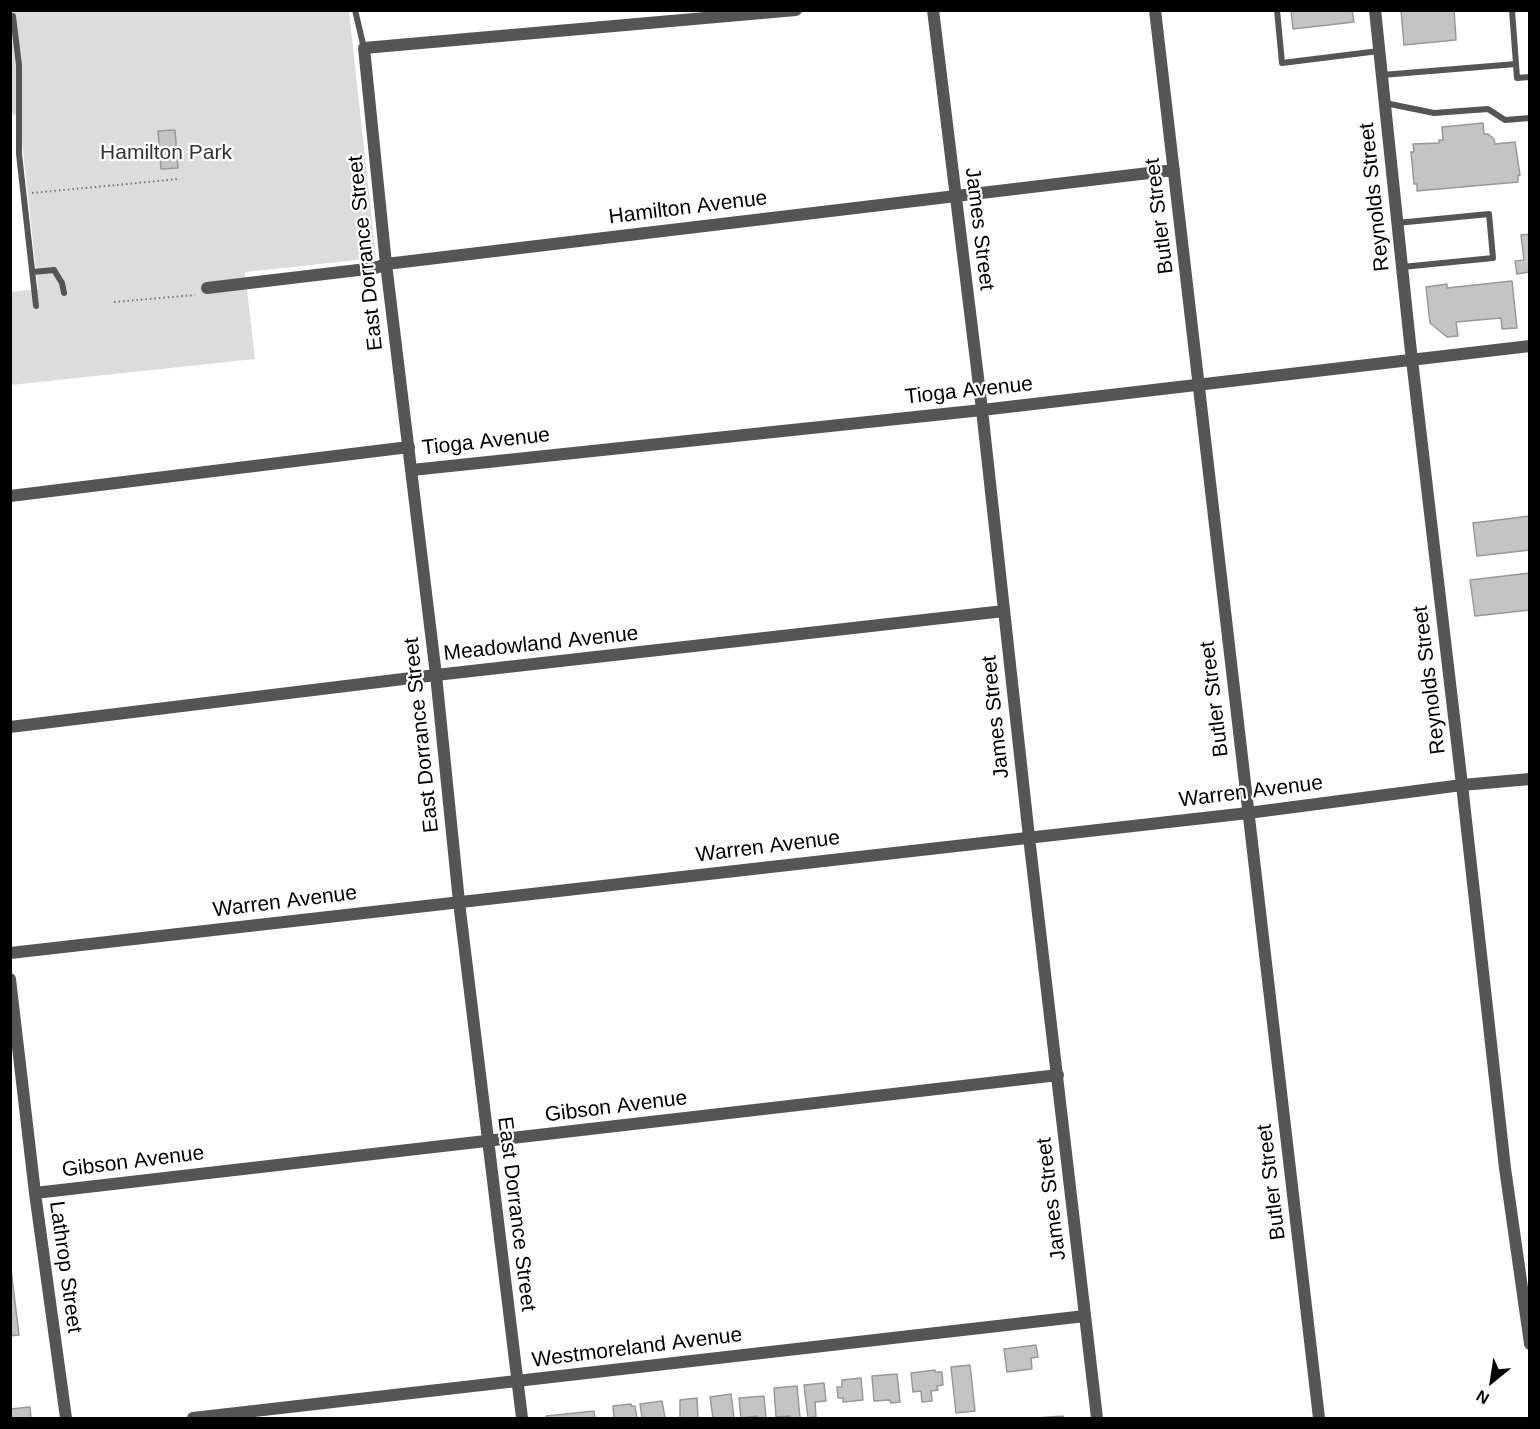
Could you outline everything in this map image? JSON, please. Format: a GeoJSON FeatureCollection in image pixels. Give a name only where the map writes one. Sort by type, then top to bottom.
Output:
{"type":"FeatureCollection","features":[{"type":"Feature","properties":{"kind":"street"},"geometry":{"type":"LineString","coordinates":[[364,48],[796,10]]}},
{"type":"Feature","properties":{"kind":"street","name":"James Street"},"geometry":{"type":"LineString","coordinates":[[933,10],[982,410],[1097,1419]]}},
{"type":"Feature","properties":{"kind":"street","name":"Butler Street"},"geometry":{"type":"LineString","coordinates":[[1155,10],[1319,1419]]}},
{"type":"Feature","properties":{"kind":"street","name":"Reynolds Street"},"geometry":{"type":"LineString","coordinates":[[1375,10],[1412,359],[1505,1168],[1530,1344]]}},
{"type":"Feature","properties":{"kind":"street","name":"East Dorrance Street"},"geometry":{"type":"LineString","coordinates":[[364,48],[386,264],[436,675],[459,902],[522,1419]]}},
{"type":"Feature","properties":{"kind":"street","name":"Hamilton Avenue"},"geometry":{"type":"LineString","coordinates":[[207,288],[375,268],[386,264],[1174,170]]}},
{"type":"Feature","properties":{"kind":"street","name":"Tioga Avenue"},"geometry":{"type":"LineString","coordinates":[[412,470],[982,410],[1530,346]]}},
{"type":"Feature","properties":{"kind":"street","name":"Tioga Avenue"},"geometry":{"type":"LineString","coordinates":[[10,496],[409,447]]}},
{"type":"Feature","properties":{"kind":"street","name":"Meadowland Avenue"},"geometry":{"type":"LineString","coordinates":[[10,727],[436,675],[1004,611]]}},
{"type":"Feature","properties":{"kind":"street","name":"Warren Avenue"},"geometry":{"type":"LineString","coordinates":[[10,953],[1530,779]]}},
{"type":"Feature","properties":{"kind":"street","name":"Lathrop Street"},"geometry":{"type":"LineString","coordinates":[[10,979],[35,1192],[66,1419]]}},
{"type":"Feature","properties":{"kind":"street","name":"Gibson Avenue"},"geometry":{"type":"LineString","coordinates":[[35,1192],[1058,1075]]}},
{"type":"Feature","properties":{"kind":"street","name":"Westmoreland Avenue"},"geometry":{"type":"LineString","coordinates":[[193,1419],[1085,1316]]}},
{"type":"Feature","properties":{"kind":"lane"},"geometry":{"type":"LineString","coordinates":[[356,10],[364,48]]}},
{"type":"Feature","properties":{"kind":"lane"},"geometry":{"type":"LineString","coordinates":[[1277,10],[1282,63],[1379,51]]}},
{"type":"Feature","properties":{"kind":"lane"},"geometry":{"type":"LineString","coordinates":[[1512,10],[1517,78],[1530,77]]}},
{"type":"Feature","properties":{"kind":"lane"},"geometry":{"type":"LineString","coordinates":[[13,16],[19,65],[19,154],[36,306]]}},
{"type":"Feature","properties":{"kind":"lane"},"geometry":{"type":"LineString","coordinates":[[1382,75],[1516,64]]}},
{"type":"Feature","properties":{"kind":"lane"},"geometry":{"type":"LineString","coordinates":[[1384,103],[1434,113],[1488,109],[1505,120],[1530,118]]}},
{"type":"Feature","properties":{"kind":"lane"},"geometry":{"type":"LineString","coordinates":[[1397,223],[1489,214],[1493,258],[1402,267]]}},
{"type":"Feature","properties":{"kind":"lane"},"geometry":{"type":"LineString","coordinates":[[33,272],[54,270],[62,283],[64,293]]}},
{"type":"Feature","properties":{"kind":"path"},"geometry":{"type":"LineString","coordinates":[[23,194],[179,179]]}},
{"type":"Feature","properties":{"kind":"path"},"geometry":{"type":"LineString","coordinates":[[114,302],[179,297]]}},
{"type":"Feature","properties":{"kind":"green space","name":"Hamilton Park"},"geometry":{"type":"Polygon","coordinates":[[[11,11],[349,11],[376,258],[245,272],[255,359],[11,385],[10,292],[38,289],[19,114],[11,115],[11,11]]]}},
{"type":"Feature","properties":{"kind":"building"},"geometry":{"type":"Polygon","coordinates":[[[1291,10],[1352,10],[1354,22],[1293,29],[1291,10]]]}},
{"type":"Feature","properties":{"kind":"building"},"geometry":{"type":"Polygon","coordinates":[[[1401,10],[1454,10],[1456,40],[1404,45],[1401,10]]]}},
{"type":"Feature","properties":{"kind":"building"},"geometry":{"type":"Polygon","coordinates":[[[1483,123],[1484,134],[1494,139],[1495,144],[1515,142],[1520,175],[1518,182],[1417,191],[1417,184],[1414,184],[1411,152],[1414,152],[1413,144],[1439,143],[1439,140],[1443,140],[1442,127],[1483,123]]]}},
{"type":"Feature","properties":{"kind":"building"},"geometry":{"type":"Polygon","coordinates":[[[175,130],[178,168],[161,169],[158,131],[175,130]]]}},
{"type":"Feature","properties":{"kind":"building"},"geometry":{"type":"Polygon","coordinates":[[[1530,234],[1530,272],[1517,274],[1515,261],[1524,260],[1521,235],[1530,234]]]}},
{"type":"Feature","properties":{"kind":"building"},"geometry":{"type":"Polygon","coordinates":[[[1512,281],[1517,328],[1502,329],[1501,318],[1456,322],[1458,336],[1447,337],[1430,323],[1426,287],[1447,284],[1447,288],[1512,281]]]}},
{"type":"Feature","properties":{"kind":"building"},"geometry":{"type":"Polygon","coordinates":[[[1530,516],[1530,550],[1477,556],[1473,523],[1530,516]]]}},
{"type":"Feature","properties":{"kind":"building"},"geometry":{"type":"Polygon","coordinates":[[[1530,573],[1530,610],[1475,616],[1470,580],[1530,573]]]}},
{"type":"Feature","properties":{"kind":"building"},"geometry":{"type":"Polygon","coordinates":[[[10,1261],[19,1335],[10,1336],[10,1261]]]}},
{"type":"Feature","properties":{"kind":"building"},"geometry":{"type":"Polygon","coordinates":[[[1036,1345],[1038,1357],[1031,1358],[1032,1369],[1007,1372],[1004,1349],[1036,1345]]]}},
{"type":"Feature","properties":{"kind":"building"},"geometry":{"type":"Polygon","coordinates":[[[970,1365],[975,1411],[956,1413],[951,1367],[970,1365]]]}},
{"type":"Feature","properties":{"kind":"building"},"geometry":{"type":"Polygon","coordinates":[[[935,1370],[935,1372],[942,1372],[943,1385],[937,1386],[938,1390],[931,1391],[932,1401],[922,1402],[921,1391],[913,1392],[911,1373],[935,1370]]]}},
{"type":"Feature","properties":{"kind":"building"},"geometry":{"type":"Polygon","coordinates":[[[897,1374],[900,1402],[874,1401],[872,1376],[897,1374]]]}},
{"type":"Feature","properties":{"kind":"building"},"geometry":{"type":"Polygon","coordinates":[[[861,1378],[863,1400],[843,1402],[843,1398],[838,1398],[837,1387],[842,1387],[842,1380],[861,1378]]]}},
{"type":"Feature","properties":{"kind":"building"},"geometry":{"type":"Polygon","coordinates":[[[824,1383],[826,1401],[815,1402],[816,1417],[808,1418],[804,1385],[824,1383]]]}},
{"type":"Feature","properties":{"kind":"building"},"geometry":{"type":"Polygon","coordinates":[[[797,1386],[800,1418],[776,1417],[774,1388],[797,1386]]]}},
{"type":"Feature","properties":{"kind":"building"},"geometry":{"type":"Polygon","coordinates":[[[731,1394],[734,1418],[713,1418],[710,1397],[731,1394]]]}},
{"type":"Feature","properties":{"kind":"building"},"geometry":{"type":"Polygon","coordinates":[[[764,1396],[766,1418],[757,1416],[741,1418],[739,1398],[764,1396]]]}},
{"type":"Feature","properties":{"kind":"building"},"geometry":{"type":"Polygon","coordinates":[[[697,1398],[698,1418],[680,1418],[680,1400],[697,1398]]]}},
{"type":"Feature","properties":{"kind":"building"},"geometry":{"type":"Polygon","coordinates":[[[662,1401],[665,1418],[642,1418],[640,1404],[662,1401]]]}},
{"type":"Feature","properties":{"kind":"building"},"geometry":{"type":"Polygon","coordinates":[[[631,1404],[635,1406],[637,1418],[614,1418],[613,1406],[631,1404]]]}},
{"type":"Feature","properties":{"kind":"building"},"geometry":{"type":"Polygon","coordinates":[[[30,1407],[31,1418],[10,1418],[10,1409],[30,1407]]]}},
{"type":"Feature","properties":{"kind":"building"},"geometry":{"type":"Polygon","coordinates":[[[594,1411],[595,1418],[546,1418],[546,1416],[594,1411]]]}},
{"type":"Feature","properties":{"kind":"building"},"geometry":{"type":"Polygon","coordinates":[[[1063,1416],[1064,1418],[1037,1418],[1063,1416]]]}}]}
